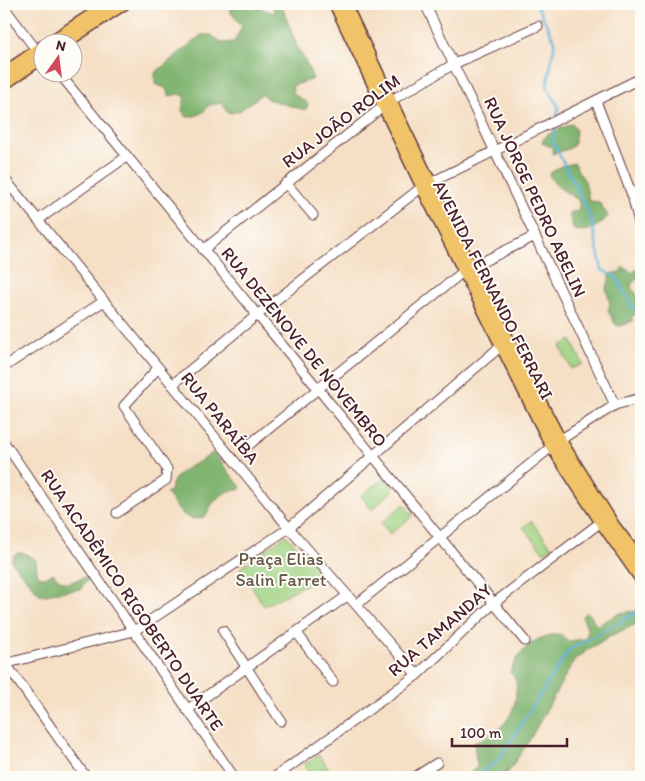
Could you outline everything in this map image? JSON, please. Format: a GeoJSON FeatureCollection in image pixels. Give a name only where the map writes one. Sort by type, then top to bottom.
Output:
{"type":"FeatureCollection","features":[{"type":"Feature","properties":{"kind":"main road"},"geometry":{"type":"LineString","coordinates":[[65,32],[108,4]]}},
{"type":"Feature","properties":{"kind":"main road"},"geometry":{"type":"LineString","coordinates":[[81,32],[124,4]]}},
{"type":"Feature","properties":{"kind":"main road","name":"AVENIDA FERNANDO FERRARI"},"geometry":{"type":"LineString","coordinates":[[335,4],[556,443],[641,561]]}},
{"type":"Feature","properties":{"kind":"main road","name":"AVENIDA FERNANDO FERRARI"},"geometry":{"type":"LineString","coordinates":[[345,4],[387,104]]}},
{"type":"Feature","properties":{"kind":"main road"},"geometry":{"type":"LineString","coordinates":[[4,73],[32,57]]}},
{"type":"Feature","properties":{"kind":"main road"},"geometry":{"type":"LineString","coordinates":[[4,84],[32,60]]}},
{"type":"Feature","properties":{"kind":"main road","name":"AVENIDA FERNANDO FERRARI"},"geometry":{"type":"LineString","coordinates":[[468,269],[502,346],[556,443],[601,522],[641,579]]}},
{"type":"Feature","properties":{"kind":"street"},"geometry":{"type":"LineString","coordinates":[[7,4],[4,8],[32,41]]}},
{"type":"Feature","properties":{"kind":"street","name":"RUA JORGE PEDRO ABELIN"},"geometry":{"type":"LineString","coordinates":[[425,4],[615,405]]}},
{"type":"Feature","properties":{"kind":"street","name":"RUA JOÃO ROLIM"},"geometry":{"type":"LineString","coordinates":[[203,250],[387,104],[454,64],[538,26]]}},
{"type":"Feature","properties":{"kind":"street"},"geometry":{"type":"LineString","coordinates":[[172,385],[257,315],[427,185],[641,78]]}},
{"type":"Feature","properties":{"kind":"street","name":"RUA DEZENOVE DE NOVEMBRO"},"geometry":{"type":"LineString","coordinates":[[66,82],[525,641]]}},
{"type":"Feature","properties":{"kind":"street"},"geometry":{"type":"LineString","coordinates":[[596,100],[632,195],[641,230]]}},
{"type":"Feature","properties":{"kind":"street"},"geometry":{"type":"LineString","coordinates":[[38,220],[126,156]]}},
{"type":"Feature","properties":{"kind":"street","name":"RUA PARAÍBA"},"geometry":{"type":"LineString","coordinates":[[4,178],[288,528],[416,676]]}},
{"type":"Feature","properties":{"kind":"street"},"geometry":{"type":"LineString","coordinates":[[286,183],[313,215]]}},
{"type":"Feature","properties":{"kind":"street"},"geometry":{"type":"LineString","coordinates":[[632,195],[641,192]]}},
{"type":"Feature","properties":{"kind":"street"},"geometry":{"type":"LineString","coordinates":[[245,448],[468,269],[535,236]]}},
{"type":"Feature","properties":{"kind":"street"},"geometry":{"type":"LineString","coordinates":[[4,368],[104,301]]}},
{"type":"Feature","properties":{"kind":"street"},"geometry":{"type":"LineString","coordinates":[[86,777],[4,663],[134,631],[288,528],[502,346]]}},
{"type":"Feature","properties":{"kind":"street"},"geometry":{"type":"LineString","coordinates":[[117,513],[166,480],[167,468],[124,406],[158,368]]}},
{"type":"Feature","properties":{"kind":"street"},"geometry":{"type":"LineString","coordinates":[[356,605],[556,443],[615,405],[641,398]]}},
{"type":"Feature","properties":{"kind":"street","name":"RUA ACADÊMICO RIGOBERTO DUARTE"},"geometry":{"type":"LineString","coordinates":[[4,442],[234,777]]}},
{"type":"Feature","properties":{"kind":"street","name":"RUA TAMANDAY"},"geometry":{"type":"LineString","coordinates":[[275,777],[416,676],[494,603],[601,522]]}},
{"type":"Feature","properties":{"kind":"street"},"geometry":{"type":"LineString","coordinates":[[187,710],[347,596]]}},
{"type":"Feature","properties":{"kind":"street"},"geometry":{"type":"LineString","coordinates":[[223,631],[282,721]]}},
{"type":"Feature","properties":{"kind":"street"},"geometry":{"type":"LineString","coordinates":[[297,633],[333,682]]}},
{"type":"Feature","properties":{"kind":"street"},"geometry":{"type":"LineString","coordinates":[[416,777],[437,763]]}},
{"type":"Feature","properties":{"kind":"green space"},"geometry":{"type":"Polygon","coordinates":[[[228,4],[255,4],[273,13],[275,11],[271,4],[281,4],[298,49],[313,79],[292,86],[294,94],[307,103],[308,106],[305,110],[267,99],[262,94],[241,110],[231,113],[227,112],[221,103],[209,105],[200,114],[187,117],[182,111],[185,96],[178,94],[168,95],[166,88],[155,84],[155,73],[201,35],[211,35],[222,43],[234,42],[242,26],[231,13],[228,4]]]}},
{"type":"Feature","properties":{"kind":"green space"},"geometry":{"type":"Polygon","coordinates":[[[571,124],[576,130],[574,145],[553,154],[552,147],[542,143],[544,139],[554,131],[571,124]]]}},
{"type":"Feature","properties":{"kind":"green space"},"geometry":{"type":"Polygon","coordinates":[[[575,163],[585,181],[589,201],[599,202],[608,216],[597,226],[584,231],[574,230],[569,214],[579,209],[579,201],[554,183],[549,174],[561,166],[575,163]]]}},
{"type":"Feature","properties":{"kind":"green space"},"geometry":{"type":"Polygon","coordinates":[[[623,267],[633,273],[636,269],[641,268],[641,275],[637,275],[637,279],[632,283],[631,288],[641,298],[641,314],[631,316],[633,321],[620,326],[616,325],[608,311],[610,304],[606,288],[609,282],[609,274],[620,272],[623,267]]]}},
{"type":"Feature","properties":{"kind":"green space"},"geometry":{"type":"Polygon","coordinates":[[[571,340],[583,364],[571,369],[560,346],[571,340]]]}},
{"type":"Feature","properties":{"kind":"green space"},"geometry":{"type":"Polygon","coordinates":[[[211,453],[214,454],[241,487],[239,490],[228,491],[219,497],[211,506],[206,516],[192,519],[182,514],[166,493],[170,491],[177,476],[211,453]]]}},
{"type":"Feature","properties":{"kind":"green space"},"geometry":{"type":"Polygon","coordinates":[[[384,478],[395,489],[372,510],[361,496],[384,478]]]}},
{"type":"Feature","properties":{"kind":"green space"},"geometry":{"type":"Polygon","coordinates":[[[404,504],[413,516],[390,534],[381,523],[404,504]]]}},
{"type":"Feature","properties":{"kind":"green space"},"geometry":{"type":"Polygon","coordinates":[[[531,521],[552,547],[544,553],[523,527],[531,521]]]}},
{"type":"Feature","properties":{"kind":"green space","name":"Praça Elias Salin Farret"},"geometry":{"type":"Polygon","coordinates":[[[286,535],[324,575],[264,606],[240,568],[286,535]]]}},
{"type":"Feature","properties":{"kind":"green space"},"geometry":{"type":"Polygon","coordinates":[[[24,553],[36,560],[37,572],[40,577],[53,573],[59,580],[68,583],[85,577],[88,581],[83,584],[81,589],[47,595],[39,594],[11,561],[14,555],[24,553]]]}},
{"type":"Feature","properties":{"kind":"green space"},"geometry":{"type":"Polygon","coordinates":[[[641,607],[641,622],[612,635],[589,649],[573,662],[529,741],[505,777],[465,777],[477,767],[474,743],[498,729],[509,717],[513,709],[516,685],[515,678],[510,672],[523,651],[535,641],[550,635],[559,634],[568,641],[585,639],[587,630],[582,616],[586,612],[591,616],[596,626],[620,613],[636,611],[641,607]]]}},
{"type":"Feature","properties":{"kind":"green space"},"geometry":{"type":"Polygon","coordinates":[[[319,755],[334,777],[312,777],[304,765],[319,755]]]}},
{"type":"Feature","properties":{"kind":"waterway"},"geometry":{"type":"LineString","coordinates":[[536,4],[555,41],[547,86],[559,108],[557,116]]}},
{"type":"Feature","properties":{"kind":"waterway"},"geometry":{"type":"LineString","coordinates":[[555,124],[553,142],[590,215],[602,270],[616,277],[632,307],[641,312]]}},
{"type":"Feature","properties":{"kind":"waterway"},"geometry":{"type":"LineString","coordinates":[[475,777],[498,760],[569,650],[641,610]]}}]}
